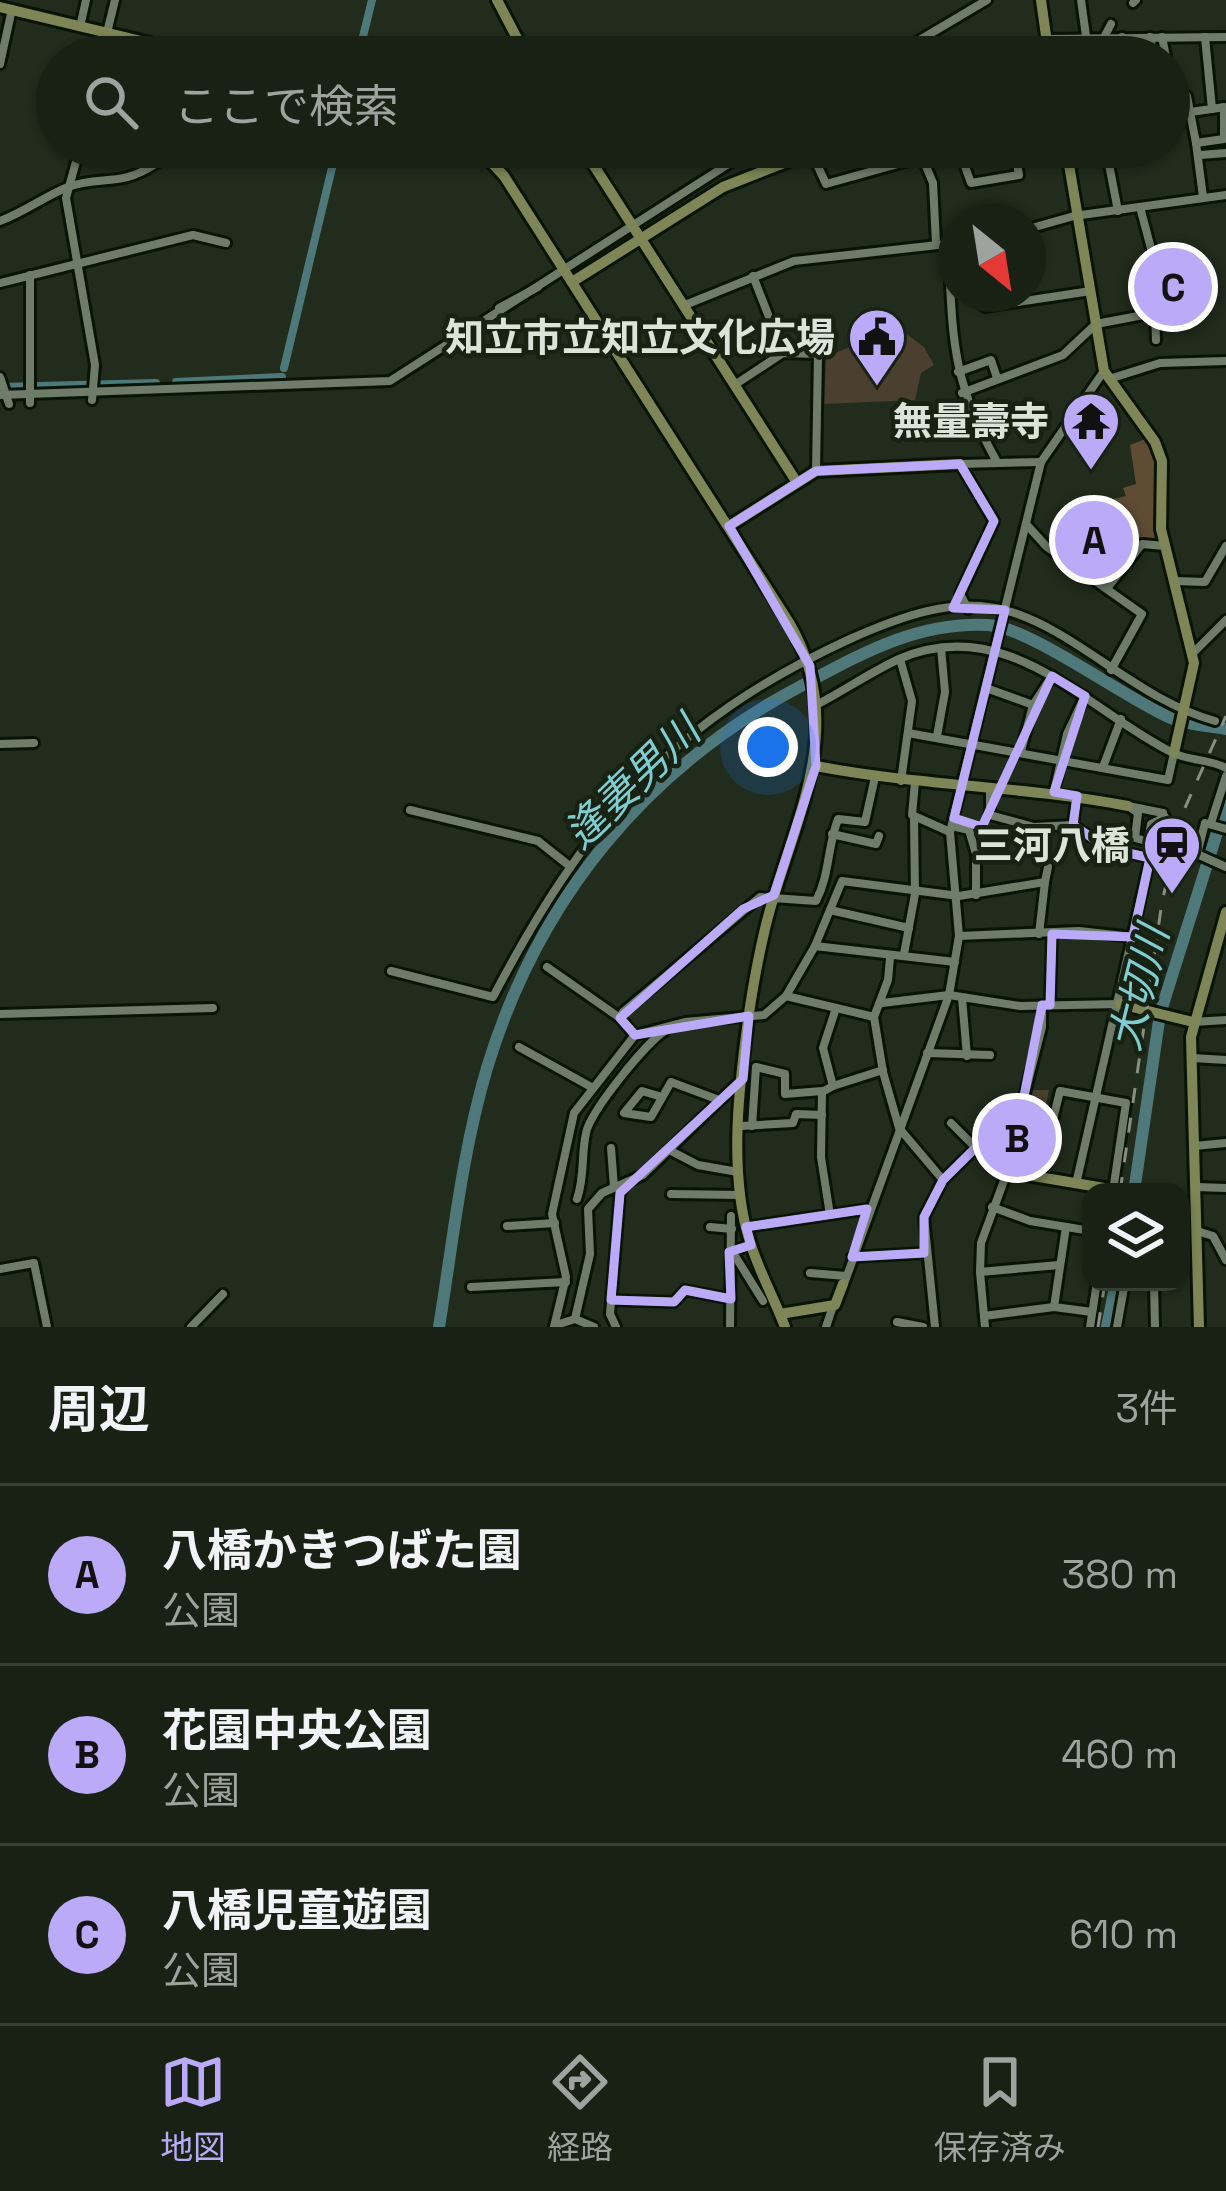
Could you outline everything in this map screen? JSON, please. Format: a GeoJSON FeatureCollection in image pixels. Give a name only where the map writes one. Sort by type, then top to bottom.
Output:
{"type":"FeatureCollection","features":[{"type":"Feature","properties":{"kind":"street"},"geometry":{"type":"LineString","coordinates":[[80,27],[86,0]]}},
{"type":"Feature","properties":{"kind":"street"},"geometry":{"type":"LineString","coordinates":[[107,34],[115,0]]}},
{"type":"Feature","properties":{"kind":"street"},"geometry":{"type":"LineString","coordinates":[[497,0],[516,36]]}},
{"type":"Feature","properties":{"kind":"street"},"geometry":{"type":"LineString","coordinates":[[926,36],[987,0]]}},
{"type":"Feature","properties":{"kind":"street"},"geometry":{"type":"LineString","coordinates":[[1040,0],[1046,36]]}},
{"type":"Feature","properties":{"kind":"street"},"geometry":{"type":"LineString","coordinates":[[1081,0],[1086,36],[1102,36],[1111,24]]}},
{"type":"Feature","properties":{"kind":"street"},"geometry":{"type":"LineString","coordinates":[[0,64],[6,8],[115,36]]}},
{"type":"Feature","properties":{"kind":"street"},"geometry":{"type":"LineString","coordinates":[[1190,38],[1226,37]]}},
{"type":"Feature","properties":{"kind":"street"},"geometry":{"type":"LineString","coordinates":[[1205,38],[1212,109]]}},
{"type":"Feature","properties":{"kind":"street"},"geometry":{"type":"LineString","coordinates":[[1210,92],[1226,88]]}},
{"type":"Feature","properties":{"kind":"street"},"geometry":{"type":"LineString","coordinates":[[1196,143],[1224,139],[1224,107],[1190,112],[1203,197]]}},
{"type":"Feature","properties":{"kind":"street"},"geometry":{"type":"LineString","coordinates":[[1200,155],[1226,153]]}},
{"type":"Feature","properties":{"kind":"street"},"geometry":{"type":"LineString","coordinates":[[75,168],[67,199],[93,390]]}},
{"type":"Feature","properties":{"kind":"street"},"geometry":{"type":"LineString","coordinates":[[0,221],[33,210],[70,186],[130,181],[150,168]]}},
{"type":"Feature","properties":{"kind":"street"},"geometry":{"type":"LineString","coordinates":[[497,168],[728,526],[809,662],[818,700],[816,766],[774,895],[749,1016],[743,1079],[746,1126]]}},
{"type":"Feature","properties":{"kind":"street"},"geometry":{"type":"LineString","coordinates":[[595,168],[796,481]]}},
{"type":"Feature","properties":{"kind":"street"},"geometry":{"type":"LineString","coordinates":[[4,391],[390,381],[722,168]]}},
{"type":"Feature","properties":{"kind":"street"},"geometry":{"type":"LineString","coordinates":[[572,282],[723,187],[768,168]]}},
{"type":"Feature","properties":{"kind":"street"},"geometry":{"type":"LineString","coordinates":[[818,168],[826,184],[891,168]]}},
{"type":"Feature","properties":{"kind":"street"},"geometry":{"type":"LineString","coordinates":[[686,305],[799,260],[936,243],[933,183],[926,168]]}},
{"type":"Feature","properties":{"kind":"street"},"geometry":{"type":"LineString","coordinates":[[966,168],[971,183],[1019,175],[1018,168]]}},
{"type":"Feature","properties":{"kind":"street"},"geometry":{"type":"LineString","coordinates":[[908,733],[973,741],[1168,780],[1192,654],[1165,546],[1160,451],[1106,375],[1070,168]]}},
{"type":"Feature","properties":{"kind":"street"},"geometry":{"type":"LineString","coordinates":[[1110,168],[1118,211]]}},
{"type":"Feature","properties":{"kind":"street"},"geometry":{"type":"LineString","coordinates":[[1046,225],[1226,195]]}},
{"type":"Feature","properties":{"kind":"street"},"geometry":{"type":"LineString","coordinates":[[1140,207],[1153,256],[1156,340]]}},
{"type":"Feature","properties":{"kind":"street"},"geometry":{"type":"LineString","coordinates":[[0,283],[194,235],[226,243]]}},
{"type":"Feature","properties":{"kind":"street"},"geometry":{"type":"LineString","coordinates":[[30,275],[30,403]]}},
{"type":"Feature","properties":{"kind":"street"},"geometry":{"type":"LineString","coordinates":[[753,276],[783,353]]}},
{"type":"Feature","properties":{"kind":"street"},"geometry":{"type":"LineString","coordinates":[[1046,298],[1091,291]]}},
{"type":"Feature","properties":{"kind":"street"},"geometry":{"type":"LineString","coordinates":[[955,312],[962,393],[997,462]]}},
{"type":"Feature","properties":{"kind":"street"},"geometry":{"type":"LineString","coordinates":[[962,393],[1063,355],[1096,324],[1154,313]]}},
{"type":"Feature","properties":{"kind":"street"},"geometry":{"type":"LineString","coordinates":[[736,384],[783,353],[818,354],[816,471]]}},
{"type":"Feature","properties":{"kind":"street"},"geometry":{"type":"LineString","coordinates":[[958,372],[991,360],[998,378]]}},
{"type":"Feature","properties":{"kind":"street"},"geometry":{"type":"LineString","coordinates":[[826,1327],[949,995],[959,936],[951,829],[1041,462],[1106,375],[1160,363],[1226,361]]}},
{"type":"Feature","properties":{"kind":"street"},"geometry":{"type":"LineString","coordinates":[[728,526],[816,471],[1041,462]]}},
{"type":"Feature","properties":{"kind":"street"},"geometry":{"type":"LineString","coordinates":[[960,464],[994,521],[960,594],[968,609]]}},
{"type":"Feature","properties":{"kind":"street"},"geometry":{"type":"LineString","coordinates":[[1026,524],[1047,547],[1142,614],[1111,670]]}},
{"type":"Feature","properties":{"kind":"street"},"geometry":{"type":"LineString","coordinates":[[1108,587],[1142,544],[1165,546]]}},
{"type":"Feature","properties":{"kind":"street"},"geometry":{"type":"LineString","coordinates":[[1176,581],[1205,582],[1226,547]]}},
{"type":"Feature","properties":{"kind":"street"},"geometry":{"type":"LineString","coordinates":[[391,970],[493,997],[567,864],[616,803],[675,746],[740,698],[898,619],[930,610],[1005,612],[1184,714],[1215,721]]}},
{"type":"Feature","properties":{"kind":"street"},"geometry":{"type":"LineString","coordinates":[[1192,654],[1226,620]]}},
{"type":"Feature","properties":{"kind":"street"},"geometry":{"type":"LineString","coordinates":[[818,700],[900,659],[941,647],[997,646],[1121,719],[1226,772],[1211,824]]}},
{"type":"Feature","properties":{"kind":"street"},"geometry":{"type":"LineString","coordinates":[[937,736],[945,692],[941,647]]}},
{"type":"Feature","properties":{"kind":"street"},"geometry":{"type":"LineString","coordinates":[[900,659],[912,701],[908,782],[914,818],[915,894],[904,954]]}},
{"type":"Feature","properties":{"kind":"street"},"geometry":{"type":"LineString","coordinates":[[1021,752],[1033,705],[1052,676]]}},
{"type":"Feature","properties":{"kind":"street"},"geometry":{"type":"LineString","coordinates":[[986,688],[1033,705]]}},
{"type":"Feature","properties":{"kind":"street"},"geometry":{"type":"LineString","coordinates":[[1054,792],[1085,696]]}},
{"type":"Feature","properties":{"kind":"street"},"geometry":{"type":"LineString","coordinates":[[1102,767],[1121,719]]}},
{"type":"Feature","properties":{"kind":"street"},"geometry":{"type":"LineString","coordinates":[[0,744],[34,743]]}},
{"type":"Feature","properties":{"kind":"street"},"geometry":{"type":"LineString","coordinates":[[816,766],[908,782],[1054,792],[1137,809],[1165,817],[1161,840],[1135,838],[1137,809]]}},
{"type":"Feature","properties":{"kind":"street"},"geometry":{"type":"LineString","coordinates":[[620,1018],[760,897],[816,901],[829,876],[826,856],[839,818],[865,822],[875,777]]}},
{"type":"Feature","properties":{"kind":"street"},"geometry":{"type":"LineString","coordinates":[[990,786],[990,815],[1034,827],[1073,825],[1107,848],[1150,857],[1076,1184]]}},
{"type":"Feature","properties":{"kind":"street"},"geometry":{"type":"LineString","coordinates":[[1073,825],[1076,796]]}},
{"type":"Feature","properties":{"kind":"street"},"geometry":{"type":"LineString","coordinates":[[410,810],[538,842],[567,864]]}},
{"type":"Feature","properties":{"kind":"street"},"geometry":{"type":"LineString","coordinates":[[914,818],[969,830],[976,854],[976,895]]}},
{"type":"Feature","properties":{"kind":"street"},"geometry":{"type":"LineString","coordinates":[[1226,829],[1202,826],[1197,854],[1226,867]]}},
{"type":"Feature","properties":{"kind":"street"},"geometry":{"type":"LineString","coordinates":[[832,834],[876,844],[879,836]]}},
{"type":"Feature","properties":{"kind":"street"},"geometry":{"type":"LineString","coordinates":[[1039,934],[1048,867]]}},
{"type":"Feature","properties":{"kind":"street"},"geometry":{"type":"LineString","coordinates":[[829,876],[915,894],[959,896],[1045,882]]}},
{"type":"Feature","properties":{"kind":"street"},"geometry":{"type":"LineString","coordinates":[[554,1326],[566,1282],[554,1223],[568,1124],[635,1034],[676,1024],[764,1015],[785,996],[815,946],[842,880]]}},
{"type":"Feature","properties":{"kind":"street"},"geometry":{"type":"LineString","coordinates":[[830,910],[909,928]]}},
{"type":"Feature","properties":{"kind":"street"},"geometry":{"type":"LineString","coordinates":[[1199,1327],[1193,1022],[1226,912]]}},
{"type":"Feature","properties":{"kind":"street"},"geometry":{"type":"LineString","coordinates":[[959,936],[1098,931],[1133,937]]}},
{"type":"Feature","properties":{"kind":"street"},"geometry":{"type":"LineString","coordinates":[[935,1327],[924,1217],[943,1180],[1024,1101],[1046,1005],[1052,934]]}},
{"type":"Feature","properties":{"kind":"street"},"geometry":{"type":"LineString","coordinates":[[815,946],[955,962]]}},
{"type":"Feature","properties":{"kind":"street"},"geometry":{"type":"LineString","coordinates":[[890,958],[882,1003],[874,1017],[883,1070],[899,1128],[943,1180]]}},
{"type":"Feature","properties":{"kind":"street"},"geometry":{"type":"LineString","coordinates":[[547,967],[620,1018],[635,1034]]}},
{"type":"Feature","properties":{"kind":"street"},"geometry":{"type":"LineString","coordinates":[[1209,969],[1226,974]]}},
{"type":"Feature","properties":{"kind":"street"},"geometry":{"type":"LineString","coordinates":[[882,1003],[949,995],[1046,1005],[1120,1004],[1152,1016],[1193,1022],[1226,1020]]}},
{"type":"Feature","properties":{"kind":"street"},"geometry":{"type":"LineString","coordinates":[[785,996],[874,1017]]}},
{"type":"Feature","properties":{"kind":"street"},"geometry":{"type":"LineString","coordinates":[[962,998],[967,1056]]}},
{"type":"Feature","properties":{"kind":"street"},"geometry":{"type":"LineString","coordinates":[[0,1014],[213,1007]]}},
{"type":"Feature","properties":{"kind":"street"},"geometry":{"type":"LineString","coordinates":[[832,1086],[824,1048],[836,1008]]}},
{"type":"Feature","properties":{"kind":"street"},"geometry":{"type":"LineString","coordinates":[[577,1198],[592,1114],[638,1060],[646,1041],[676,1024]]}},
{"type":"Feature","properties":{"kind":"street"},"geometry":{"type":"LineString","coordinates":[[519,1047],[593,1088]]}},
{"type":"Feature","properties":{"kind":"street"},"geometry":{"type":"LineString","coordinates":[[927,1053],[990,1054]]}},
{"type":"Feature","properties":{"kind":"street"},"geometry":{"type":"LineString","coordinates":[[1191,1058],[1226,1060]]}},
{"type":"Feature","properties":{"kind":"street"},"geometry":{"type":"LineString","coordinates":[[785,1327],[751,1245],[740,1195],[756,1067],[785,1074],[788,1095],[822,1091],[883,1070]]}},
{"type":"Feature","properties":{"kind":"street"},"geometry":{"type":"LineString","coordinates":[[574,1319],[590,1254],[588,1209],[614,1186],[671,1150],[743,1079]]}},
{"type":"Feature","properties":{"kind":"street"},"geometry":{"type":"LineString","coordinates":[[662,1097],[644,1090],[624,1113],[651,1117],[671,1082],[719,1100]]}},
{"type":"Feature","properties":{"kind":"street"},"geometry":{"type":"LineString","coordinates":[[822,1091],[830,1215]]}},
{"type":"Feature","properties":{"kind":"street"},"geometry":{"type":"LineString","coordinates":[[1039,1178],[1060,1091],[1126,1103],[1114,1183]]}},
{"type":"Feature","properties":{"kind":"street"},"geometry":{"type":"LineString","coordinates":[[746,1126],[793,1124],[796,1114],[822,1114]]}},
{"type":"Feature","properties":{"kind":"street"},"geometry":{"type":"LineString","coordinates":[[951,1123],[977,1149],[1009,1167],[1082,1185]]}},
{"type":"Feature","properties":{"kind":"street"},"geometry":{"type":"LineString","coordinates":[[1194,1145],[1226,1143]]}},
{"type":"Feature","properties":{"kind":"street"},"geometry":{"type":"LineString","coordinates":[[611,1148],[614,1186]]}},
{"type":"Feature","properties":{"kind":"street"},"geometry":{"type":"LineString","coordinates":[[671,1150],[698,1166],[740,1172]]}},
{"type":"Feature","properties":{"kind":"street"},"geometry":{"type":"LineString","coordinates":[[1009,1167],[981,1244],[985,1321],[1054,1307],[1092,1312]]}},
{"type":"Feature","properties":{"kind":"street"},"geometry":{"type":"LineString","coordinates":[[616,1327],[611,1300],[620,1193],[628,1181]]}},
{"type":"Feature","properties":{"kind":"street"},"geometry":{"type":"LineString","coordinates":[[1190,1193],[1226,1188]]}},
{"type":"Feature","properties":{"kind":"street"},"geometry":{"type":"LineString","coordinates":[[671,1194],[740,1195]]}},
{"type":"Feature","properties":{"kind":"street"},"geometry":{"type":"LineString","coordinates":[[746,1227],[868,1208]]}},
{"type":"Feature","properties":{"kind":"street"},"geometry":{"type":"LineString","coordinates":[[992,1208],[1082,1230]]}},
{"type":"Feature","properties":{"kind":"street"},"geometry":{"type":"LineString","coordinates":[[730,1327],[731,1216]]}},
{"type":"Feature","properties":{"kind":"street"},"geometry":{"type":"LineString","coordinates":[[507,1226],[554,1223]]}},
{"type":"Feature","properties":{"kind":"street"},"geometry":{"type":"LineString","coordinates":[[710,1227],[732,1229]]}},
{"type":"Feature","properties":{"kind":"street"},"geometry":{"type":"LineString","coordinates":[[1054,1307],[1066,1227]]}},
{"type":"Feature","properties":{"kind":"street"},"geometry":{"type":"LineString","coordinates":[[1197,1231],[1213,1236],[1226,1260]]}},
{"type":"Feature","properties":{"kind":"street"},"geometry":{"type":"LineString","coordinates":[[732,1251],[751,1245]]}},
{"type":"Feature","properties":{"kind":"street"},"geometry":{"type":"LineString","coordinates":[[732,1251],[763,1300]]}},
{"type":"Feature","properties":{"kind":"street"},"geometry":{"type":"LineString","coordinates":[[852,1257],[924,1253]]}},
{"type":"Feature","properties":{"kind":"street"},"geometry":{"type":"LineString","coordinates":[[0,1269],[34,1263],[47,1327]]}},
{"type":"Feature","properties":{"kind":"street"},"geometry":{"type":"LineString","coordinates":[[980,1273],[1059,1265]]}},
{"type":"Feature","properties":{"kind":"street"},"geometry":{"type":"LineString","coordinates":[[810,1273],[845,1280]]}},
{"type":"Feature","properties":{"kind":"street"},"geometry":{"type":"LineString","coordinates":[[471,1287],[566,1282]]}},
{"type":"Feature","properties":{"kind":"street"},"geometry":{"type":"LineString","coordinates":[[611,1300],[674,1301],[685,1290],[731,1299]]}},
{"type":"Feature","properties":{"kind":"street"},"geometry":{"type":"LineString","coordinates":[[1090,1327],[1096,1291]]}},
{"type":"Feature","properties":{"kind":"street"},"geometry":{"type":"LineString","coordinates":[[1117,1327],[1123,1291]]}},
{"type":"Feature","properties":{"kind":"street"},"geometry":{"type":"LineString","coordinates":[[1154,1291],[1155,1327]]}},
{"type":"Feature","properties":{"kind":"street"},"geometry":{"type":"LineString","coordinates":[[191,1327],[223,1294]]}},
{"type":"Feature","properties":{"kind":"street"},"geometry":{"type":"LineString","coordinates":[[780,1314],[833,1305]]}},
{"type":"Feature","properties":{"kind":"street"},"geometry":{"type":"LineString","coordinates":[[554,1326],[574,1319],[594,1327]]}},
{"type":"Feature","properties":{"kind":"street"},"geometry":{"type":"LineString","coordinates":[[897,1322],[923,1327]]}},
{"type":"Feature","properties":{"kind":"highlighted area"},"geometry":{"type":"Polygon","coordinates":[[[960,464],[994,521],[953,608],[1005,610],[954,818],[982,827],[1052,676],[1085,696],[1054,792],[1077,796],[1073,825],[1107,848],[1150,858],[1133,937],[1052,934],[1050,1005],[1042,1005],[1023,1101],[943,1180],[924,1217],[924,1253],[852,1257],[867,1209],[746,1227],[751,1245],[729,1252],[731,1299],[685,1290],[674,1302],[611,1300],[620,1193],[743,1079],[749,1016],[635,1035],[620,1018],[743,909],[774,895],[816,766],[810,666],[729,526],[816,471],[960,464]]]}},
{"type":"Feature","properties":{"kind":"shaded area"},"geometry":{"type":"Polygon","coordinates":[[[897,327],[924,347],[934,365],[921,373],[915,400],[824,404],[826,357],[897,327]]]}},
{"type":"Feature","properties":{"kind":"shaded area"},"geometry":{"type":"Polygon","coordinates":[[[1148,438],[1160,472],[1160,543],[1136,546],[1069,507],[1085,499],[1096,503],[1126,496],[1123,488],[1136,484],[1130,445],[1148,438]]]}},
{"type":"Feature","properties":{"kind":"shaded area"},"geometry":{"type":"Polygon","coordinates":[[[1069,507],[1136,546],[1109,581],[1054,549],[1072,524],[1062,516],[1069,507]]]}},
{"type":"Feature","properties":{"kind":"shaded area"},"geometry":{"type":"Polygon","coordinates":[[[1030,1090],[1049,1090],[1033,1171],[985,1147],[1030,1090]]]}},
{"type":"Feature","properties":{"kind":"waterway"},"geometry":{"type":"LineString","coordinates":[[363,36],[372,0]]}},
{"type":"Feature","properties":{"kind":"waterway"},"geometry":{"type":"LineString","coordinates":[[284,368],[332,168]]}},
{"type":"Feature","properties":{"kind":"waterway"},"geometry":{"type":"LineString","coordinates":[[176,382],[282,377]]}},
{"type":"Feature","properties":{"kind":"waterway"},"geometry":{"type":"LineString","coordinates":[[1,387],[156,383]]}},
{"type":"Feature","properties":{"kind":"waterway","name":"逢妻男川"},"geometry":{"type":"LineString","coordinates":[[439,1327],[471,1132],[509,1007],[568,895],[605,845],[693,757],[745,719],[845,663],[890,642],[961,625],[987,625],[1027,637],[1173,719],[1226,729]]}},
{"type":"Feature","properties":{"kind":"waterway","name":"大切川"},"geometry":{"type":"LineString","coordinates":[[1135,1183],[1160,1014],[1226,804]]}},
{"type":"Feature","properties":{"kind":"waterway","name":"大切川"},"geometry":{"type":"LineString","coordinates":[[1107,1327],[1114,1291]]}},
{"type":"Feature","properties":{"kind":"railway"},"geometry":{"type":"LineString","coordinates":[[1121,1183],[1162,902],[1184,810],[1226,716]]}},
{"type":"Feature","properties":{"kind":"railway"},"geometry":{"type":"LineString","coordinates":[[1098,1327],[1104,1291]]}},
{"type":"Feature","properties":{"kind":"place","name":"八橋児童遊園"},"geometry":{"type":"Point","coordinates":[1173,287]}},
{"type":"Feature","properties":{"kind":"place","name":"知立市立知立文化広場"},"geometry":{"type":"Point","coordinates":[877,388]}},
{"type":"Feature","properties":{"kind":"place","name":"無量壽寺"},"geometry":{"type":"Point","coordinates":[1091,472]}},
{"type":"Feature","properties":{"kind":"place","name":"八橋かきつばた園"},"geometry":{"type":"Point","coordinates":[1094,540]}},
{"type":"Feature","properties":{"kind":"place","name":"三河八橋"},"geometry":{"type":"Point","coordinates":[1172,896]}},
{"type":"Feature","properties":{"kind":"place","name":"花園中央公園"},"geometry":{"type":"Point","coordinates":[1017,1138]}}]}
